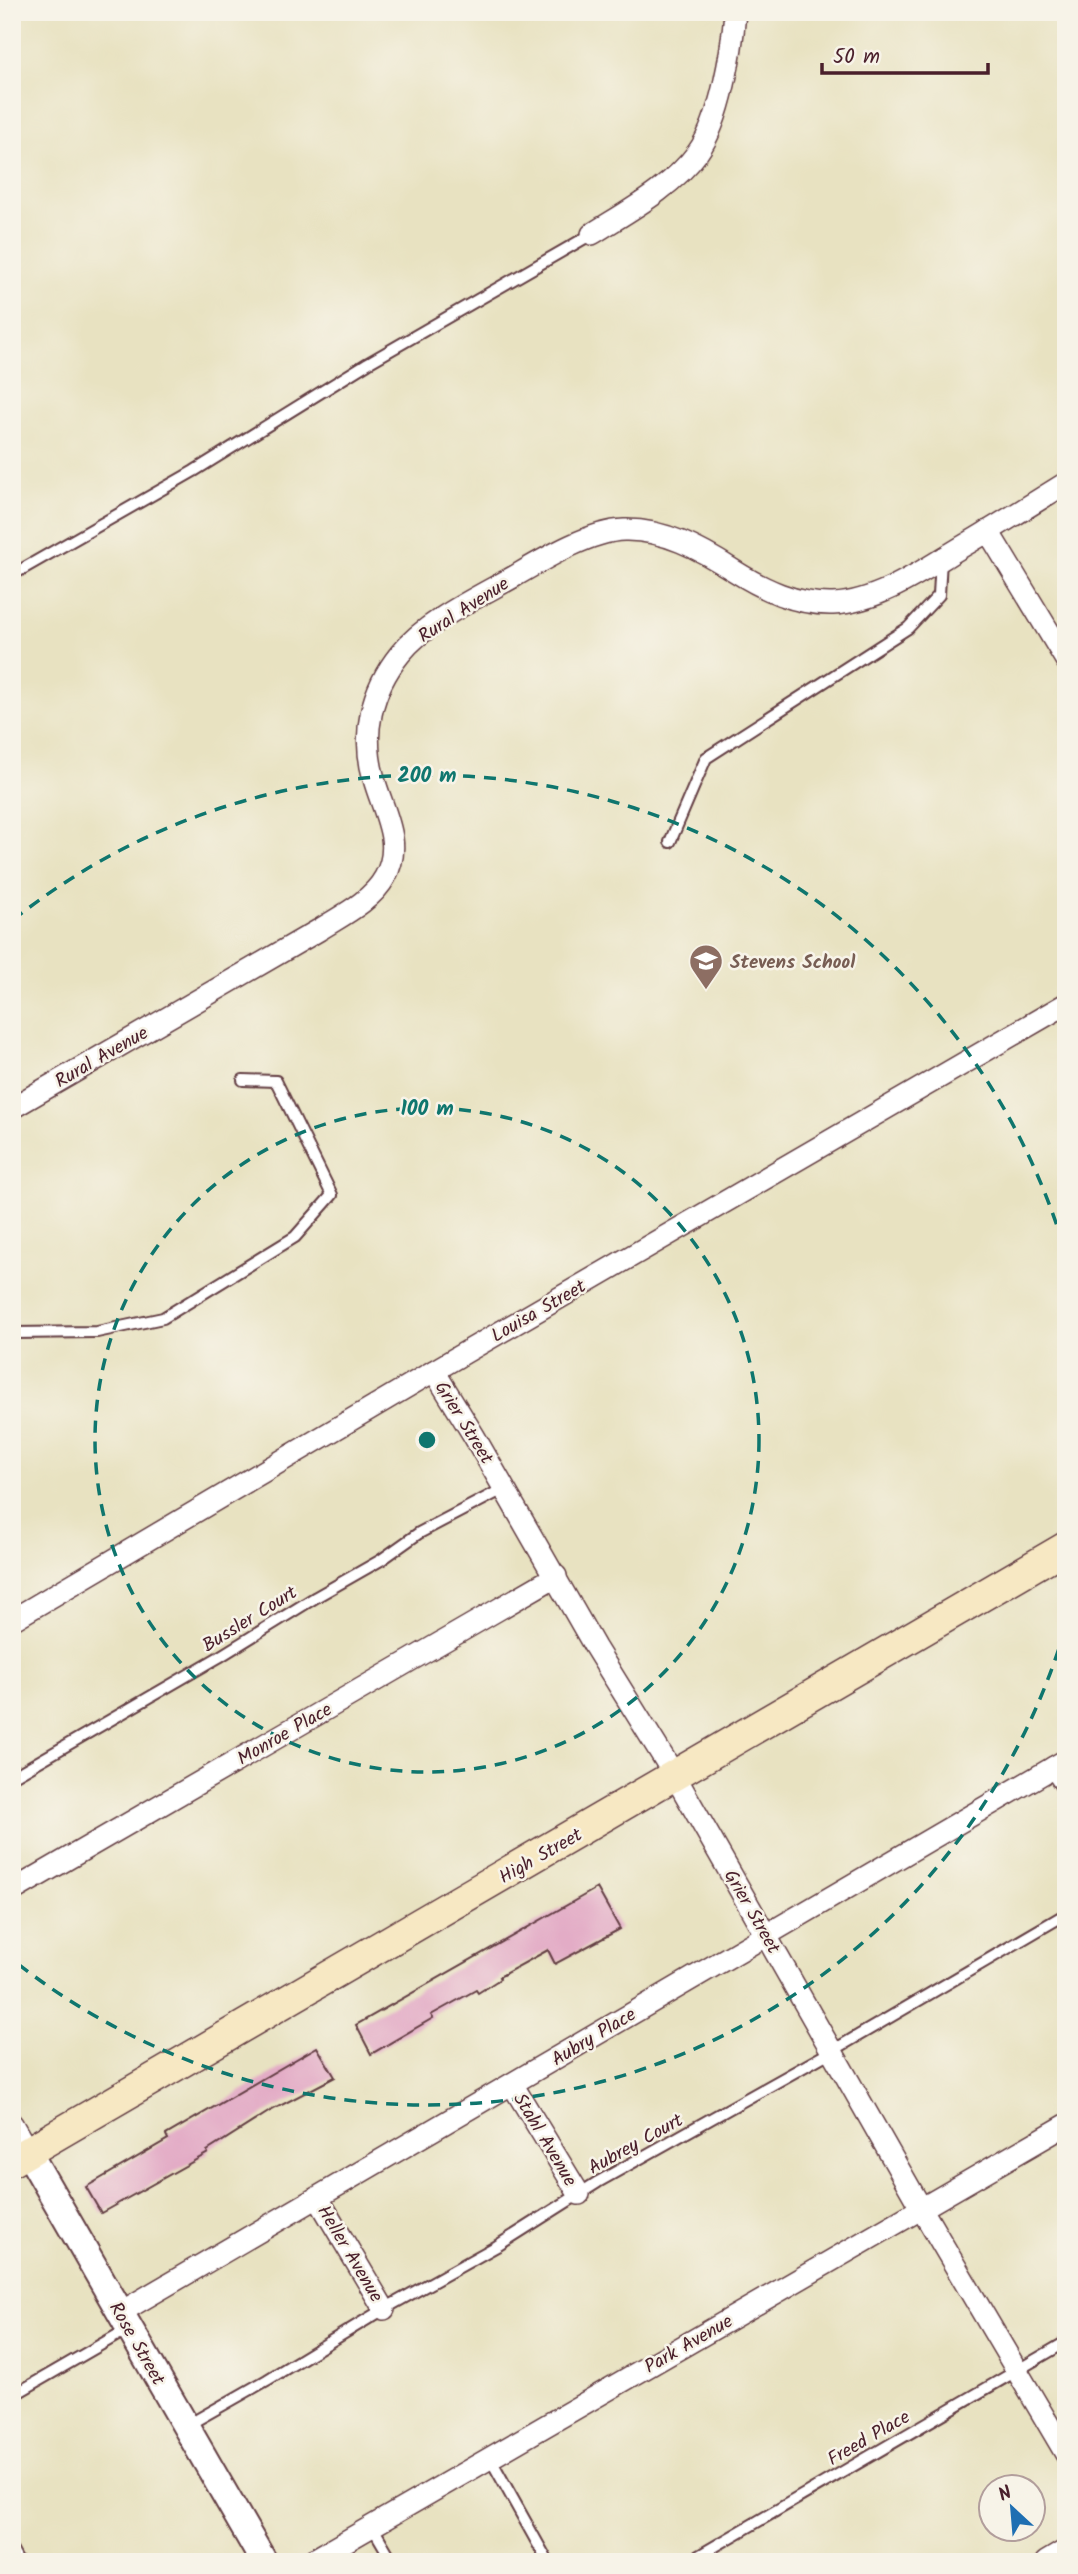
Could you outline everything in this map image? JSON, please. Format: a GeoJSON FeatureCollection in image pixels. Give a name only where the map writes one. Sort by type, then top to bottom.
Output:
{"type":"FeatureCollection","features":[{"type":"Feature","properties":{"kind":"main road","name":"High Street"},"geometry":{"type":"LineString","coordinates":[[20,2156],[1066,1547]]}},
{"type":"Feature","properties":{"kind":"street"},"geometry":{"type":"LineString","coordinates":[[592,234],[644,201],[674,177],[703,144],[714,117],[729,57],[735,12]]}},
{"type":"Feature","properties":{"kind":"street","name":"Rural Avenue"},"geometry":{"type":"LineString","coordinates":[[12,1108],[319,930],[349,911],[379,886],[393,857],[393,838],[368,751],[368,726],[374,699],[383,677],[401,652],[439,621],[578,543],[621,530],[642,531],[681,541],[702,550],[776,594],[833,604],[870,596],[941,559],[1066,484]]}},
{"type":"Feature","properties":{"kind":"street"},"geometry":{"type":"LineString","coordinates":[[988,531],[1066,660]]}},
{"type":"Feature","properties":{"kind":"street","name":"Louisa Street"},"geometry":{"type":"LineString","coordinates":[[12,1620],[1066,1004]]}},
{"type":"Feature","properties":{"kind":"street","name":"Grier Street"},"geometry":{"type":"LineString","coordinates":[[434,1371],[505,1488],[595,1647],[675,1776],[921,2208],[1066,2454]]}},
{"type":"Feature","properties":{"kind":"street","name":"Monroe Place"},"geometry":{"type":"LineString","coordinates":[[12,1891],[556,1576]]}},
{"type":"Feature","properties":{"kind":"street"},"geometry":{"type":"LineString","coordinates":[[1060,1763],[1066,1785]]}},
{"type":"Feature","properties":{"kind":"street","name":"Aubry Place"},"geometry":{"type":"LineString","coordinates":[[125,2320],[318,2198],[1060,1763]]}},
{"type":"Feature","properties":{"kind":"street","name":"Stahl Avenue"},"geometry":{"type":"LineString","coordinates":[[512,2084],[579,2194]]}},
{"type":"Feature","properties":{"kind":"street","name":"Rose Street"},"geometry":{"type":"LineString","coordinates":[[12,2124],[20,2156],[125,2320],[264,2562]]}},
{"type":"Feature","properties":{"kind":"street","name":"Park Avenue"},"geometry":{"type":"LineString","coordinates":[[318,2560],[372,2526],[1066,2125]]}},
{"type":"Feature","properties":{"kind":"street","name":"Heller Avenue"},"geometry":{"type":"LineString","coordinates":[[318,2198],[384,2309]]}},
{"type":"Feature","properties":{"kind":"street"},"geometry":{"type":"LineString","coordinates":[[1046,2562],[1066,2550]]}},
{"type":"Feature","properties":{"kind":"lane"},"geometry":{"type":"LineString","coordinates":[[12,575],[194,471],[368,363],[592,234]]}},
{"type":"Feature","properties":{"kind":"lane"},"geometry":{"type":"LineString","coordinates":[[670,842],[706,758],[908,628],[939,595],[941,559]]}},
{"type":"Feature","properties":{"kind":"lane"},"geometry":{"type":"LineString","coordinates":[[12,1333],[97,1332],[163,1318],[295,1237],[332,1195],[276,1081],[243,1080]]}},
{"type":"Feature","properties":{"kind":"lane","name":"Bussler Court"},"geometry":{"type":"LineString","coordinates":[[12,1777],[381,1560],[419,1533],[505,1488]]}},
{"type":"Feature","properties":{"kind":"lane","name":"Aubrey Court"},"geometry":{"type":"LineString","coordinates":[[186,2426],[497,2246],[579,2194],[832,2051],[1066,1914]]}},
{"type":"Feature","properties":{"kind":"lane","name":"Aubry Place"},"geometry":{"type":"LineString","coordinates":[[12,2396],[125,2320]]}},
{"type":"Feature","properties":{"kind":"lane","name":"Freed Place"},"geometry":{"type":"LineString","coordinates":[[688,2562],[1066,2342]]}},
{"type":"Feature","properties":{"kind":"lane"},"geometry":{"type":"LineString","coordinates":[[490,2458],[548,2562]]}},
{"type":"Feature","properties":{"kind":"lane"},"geometry":{"type":"LineString","coordinates":[[372,2526],[393,2562]]}},
{"type":"Feature","properties":{"kind":"lane"},"geometry":{"type":"LineString","coordinates":[[12,2551],[18,2562]]}},
{"type":"Feature","properties":{"kind":"building"},"geometry":{"type":"Polygon","coordinates":[[[597,1888],[620,1929],[555,1964],[548,1950],[499,1977],[500,1979],[478,1993],[476,1990],[431,2015],[433,2018],[371,2054],[356,2025],[597,1888]]]}},
{"type":"Feature","properties":{"kind":"building"},"geometry":{"type":"Polygon","coordinates":[[[317,2047],[335,2077],[270,2111],[207,2151],[208,2153],[101,2213],[86,2187],[168,2139],[166,2135],[317,2047]]]}},
{"type":"Feature","properties":{"kind":"place","name":"Stevens School"},"geometry":{"type":"Point","coordinates":[706,991]}}]}
